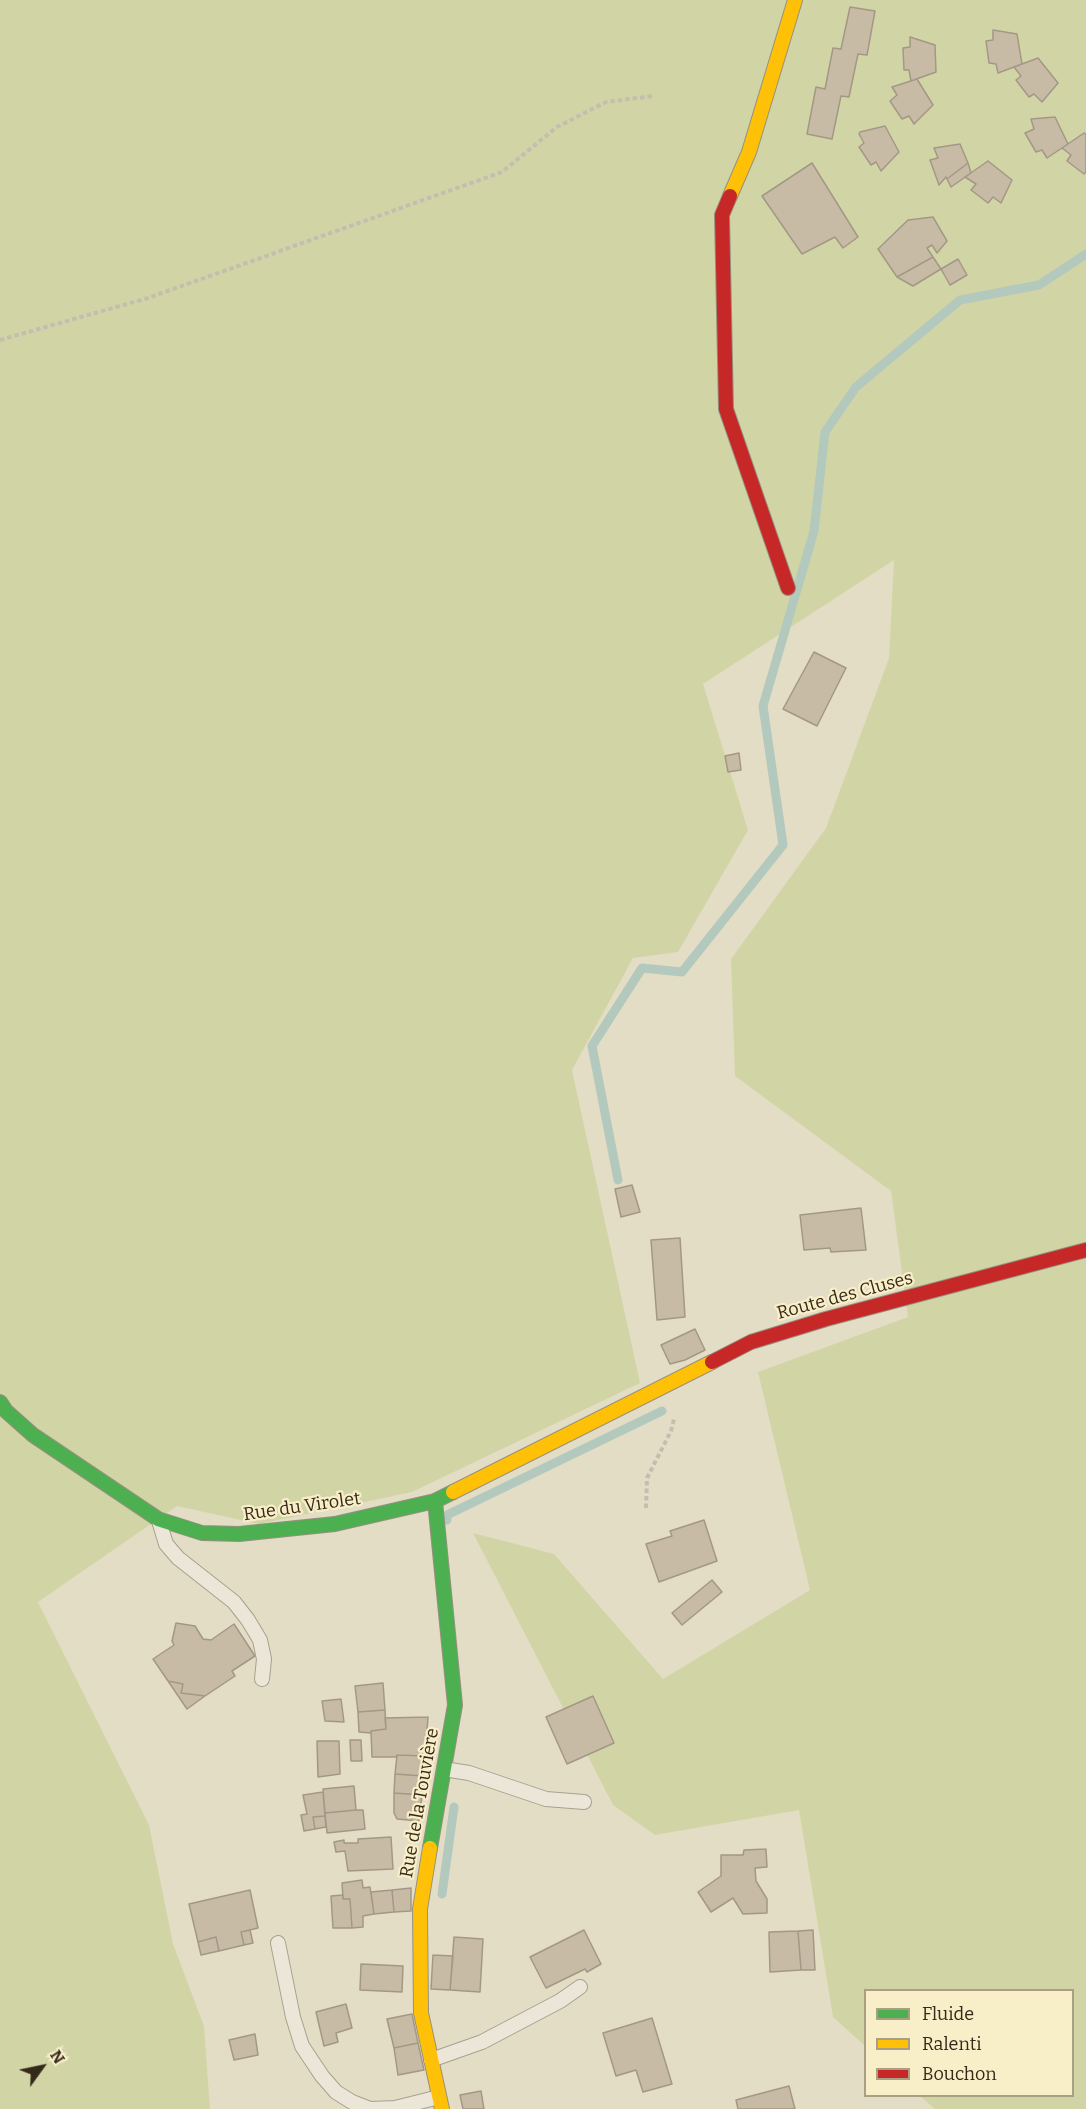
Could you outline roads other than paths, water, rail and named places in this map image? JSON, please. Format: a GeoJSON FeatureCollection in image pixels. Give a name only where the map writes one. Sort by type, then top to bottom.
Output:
{"type":"FeatureCollection","features":[{"type":"Feature","properties":{"kind":"street"},"geometry":{"type":"LineString","coordinates":[[788,588],[726,409],[722,215],[749,152],[795,0]]}},
{"type":"Feature","properties":{"kind":"street","name":"Route des Cluses"},"geometry":{"type":"LineString","coordinates":[[626,1407],[751,1342],[826,1319],[1086,1250]]}},
{"type":"Feature","properties":{"kind":"street","name":"Rue du Virolet"},"geometry":{"type":"LineString","coordinates":[[0,1402],[6,1411],[33,1435],[158,1519],[202,1533],[239,1534],[335,1524],[435,1502],[626,1407]]}},
{"type":"Feature","properties":{"kind":"street","name":"Rue de la Touvière"},"geometry":{"type":"LineString","coordinates":[[435,1502],[455,1704],[420,1909],[421,2013],[440,2103]]}},
{"type":"Feature","properties":{"kind":"lane"},"geometry":{"type":"LineString","coordinates":[[158,1519],[166,1544],[178,1558],[234,1602],[248,1620],[260,1640],[264,1659],[262,1679]]}},
{"type":"Feature","properties":{"kind":"lane"},"geometry":{"type":"LineString","coordinates":[[444,1769],[469,1773],[546,1799],[584,1802]]}},
{"type":"Feature","properties":{"kind":"lane"},"geometry":{"type":"LineString","coordinates":[[278,1943],[293,2017],[302,2046],[336,2092],[370,2109],[440,2103]]}},
{"type":"Feature","properties":{"kind":"lane"},"geometry":{"type":"LineString","coordinates":[[431,2060],[482,2042],[560,2001],[580,1986]]}},
{"type":"Feature","properties":{"kind":"waterway"},"geometry":{"type":"LineString","coordinates":[[618,1180],[592,1046],[642,968],[682,972],[783,845],[763,706],[814,531],[825,432],[856,387],[960,300],[1039,285],[1086,254]]}},
{"type":"Feature","properties":{"kind":"waterway"},"geometry":{"type":"LineString","coordinates":[[447,1520],[447,1515],[662,1411]]}},
{"type":"Feature","properties":{"kind":"waterway"},"geometry":{"type":"LineString","coordinates":[[442,1894],[454,1807]]}}]}
